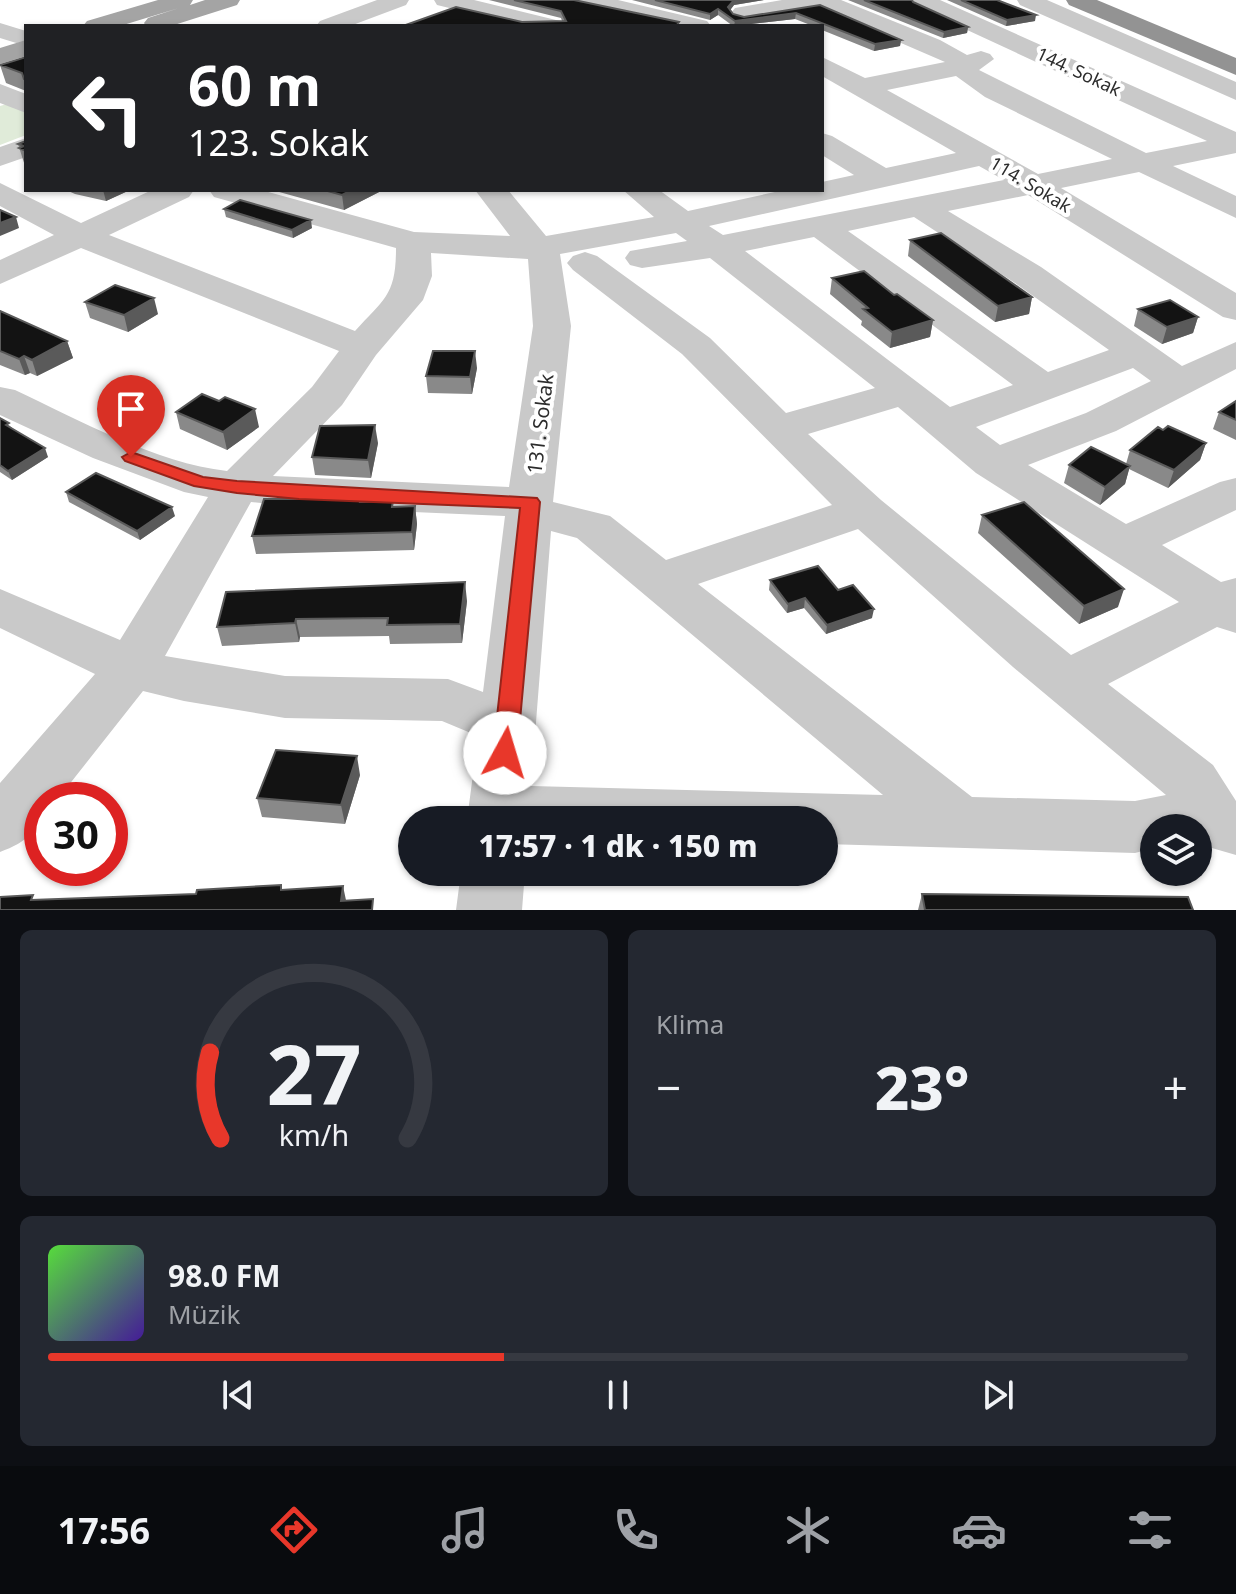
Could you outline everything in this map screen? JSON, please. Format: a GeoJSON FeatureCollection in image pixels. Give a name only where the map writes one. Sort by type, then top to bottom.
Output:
{"type":"FeatureCollection","features":[{"type":"Feature","properties":{"kind":"highway"},"geometry":{"type":"LineString","coordinates":[[1077,0],[1236,67]]}},
{"type":"Feature","properties":{"kind":"highway"},"geometry":{"type":"LineString","coordinates":[[1116,0],[1236,49]]}},
{"type":"Feature","properties":{"kind":"main road"},"geometry":{"type":"LineString","coordinates":[[102,24],[182,0]]}},
{"type":"Feature","properties":{"kind":"main road"},"geometry":{"type":"LineString","coordinates":[[152,24],[229,0]]}},
{"type":"Feature","properties":{"kind":"main road"},"geometry":{"type":"LineString","coordinates":[[0,56],[24,49]]}},
{"type":"Feature","properties":{"kind":"main road"},"geometry":{"type":"LineString","coordinates":[[0,71],[24,64]]}},
{"type":"Feature","properties":{"kind":"street"},"geometry":{"type":"LineString","coordinates":[[333,24],[398,0]]}},
{"type":"Feature","properties":{"kind":"street"},"geometry":{"type":"LineString","coordinates":[[445,0],[540,24]]}},
{"type":"Feature","properties":{"kind":"street"},"geometry":{"type":"LineString","coordinates":[[589,0],[690,24]]}},
{"type":"Feature","properties":{"kind":"street"},"geometry":{"type":"LineString","coordinates":[[743,13],[823,0],[931,45],[956,58],[970,76],[1007,97],[1236,208]]}},
{"type":"Feature","properties":{"kind":"street","name":"144. Sokak"},"geometry":{"type":"LineString","coordinates":[[921,0],[1236,144]]}},
{"type":"Feature","properties":{"kind":"street"},"geometry":{"type":"LineString","coordinates":[[961,18],[1033,2],[1236,92]]}},
{"type":"Feature","properties":{"kind":"street"},"geometry":{"type":"LineString","coordinates":[[358,15],[394,24]]}},
{"type":"Feature","properties":{"kind":"street"},"geometry":{"type":"LineString","coordinates":[[633,24],[656,16]]}},
{"type":"Feature","properties":{"kind":"street"},"geometry":{"type":"LineString","coordinates":[[0,23],[24,30]]}},
{"type":"Feature","properties":{"kind":"street"},"geometry":{"type":"LineString","coordinates":[[0,30],[24,38]]}},
{"type":"Feature","properties":{"kind":"street"},"geometry":{"type":"LineString","coordinates":[[862,87],[942,72],[1026,46]]}},
{"type":"Feature","properties":{"kind":"street"},"geometry":{"type":"LineString","coordinates":[[1078,70],[1154,56]]}},
{"type":"Feature","properties":{"kind":"street","name":"114. Sokak"},"geometry":{"type":"LineString","coordinates":[[824,66],[1031,183],[1236,309]]}},
{"type":"Feature","properties":{"kind":"street"},"geometry":{"type":"LineString","coordinates":[[0,92],[24,104]]}},
{"type":"Feature","properties":{"kind":"street"},"geometry":{"type":"LineString","coordinates":[[824,143],[879,177]]}},
{"type":"Feature","properties":{"kind":"street"},"geometry":{"type":"LineString","coordinates":[[232,192],[413,242],[605,263],[715,247],[1236,144]]}},
{"type":"Feature","properties":{"kind":"street"},"geometry":{"type":"LineString","coordinates":[[0,157],[24,148]]}},
{"type":"Feature","properties":{"kind":"street"},"geometry":{"type":"LineString","coordinates":[[824,186],[984,156]]}},
{"type":"Feature","properties":{"kind":"street"},"geometry":{"type":"LineString","coordinates":[[0,273],[174,192]]}},
{"type":"Feature","properties":{"kind":"street"},"geometry":{"type":"LineString","coordinates":[[493,192],[556,256],[696,346],[778,429],[865,510],[1192,782],[1225,826]]}},
{"type":"Feature","properties":{"kind":"street"},"geometry":{"type":"LineString","coordinates":[[642,192],[832,333],[992,463],[1075,518],[1230,604]]}},
{"type":"Feature","properties":{"kind":"street"},"geometry":{"type":"LineString","coordinates":[[0,193],[79,235],[362,347]]}},
{"type":"Feature","properties":{"kind":"street"},"geometry":{"type":"LineString","coordinates":[[556,256],[772,195]]}},
{"type":"Feature","properties":{"kind":"street"},"geometry":{"type":"LineString","coordinates":[[918,206],[1028,275],[1180,383]]}},
{"type":"Feature","properties":{"kind":"street"},"geometry":{"type":"LineString","coordinates":[[820,226],[1044,388]]}},
{"type":"Feature","properties":{"kind":"street"},"geometry":{"type":"LineString","coordinates":[[0,826],[131,668],[237,487],[327,396],[362,347],[410,292],[414,276],[413,242]]}},
{"type":"Feature","properties":{"kind":"street","name":"131. Sokak"},"geometry":{"type":"LineString","coordinates":[[499,806],[552,326],[556,256]]}},
{"type":"Feature","properties":{"kind":"street"},"geometry":{"type":"LineString","coordinates":[[944,424],[1138,353]]}},
{"type":"Feature","properties":{"kind":"street"},"geometry":{"type":"LineString","coordinates":[[992,463],[1101,422],[1236,354]]}},
{"type":"Feature","properties":{"kind":"street"},"geometry":{"type":"LineString","coordinates":[[778,429],[905,392]]}},
{"type":"Feature","properties":{"kind":"street"},"geometry":{"type":"LineString","coordinates":[[0,399],[108,449],[200,482],[299,493],[530,507],[593,527],[959,822]]}},
{"type":"Feature","properties":{"kind":"street"},"geometry":{"type":"LineString","coordinates":[[1125,544],[1236,492]]}},
{"type":"Feature","properties":{"kind":"street"},"geometry":{"type":"LineString","coordinates":[[661,579],[865,510]]}},
{"type":"Feature","properties":{"kind":"street"},"geometry":{"type":"LineString","coordinates":[[1067,681],[1230,604]]}},
{"type":"Feature","properties":{"kind":"street"},"geometry":{"type":"LineString","coordinates":[[0,607],[131,668],[197,684],[285,697],[448,700],[507,725]]}},
{"type":"Feature","properties":{"kind":"street"},"geometry":{"type":"LineString","coordinates":[[838,820],[1135,827],[1173,817],[1225,826]]}},
{"type":"Feature","properties":{"kind":"street"},"geometry":{"type":"LineString","coordinates":[[489,910],[492,886]]}},
{"type":"Feature","properties":{"kind":"green space"},"geometry":{"type":"Polygon","coordinates":[[[7,104],[24,112],[24,136],[0,145],[0,106],[7,104]]]}},
{"type":"Feature","properties":{"kind":"building"},"geometry":{"type":"Polygon","coordinates":[[[514,0],[574,0],[679,22],[409,24],[456,7],[522,22],[566,21],[561,11],[514,0]]]}},
{"type":"Feature","properties":{"kind":"building"},"geometry":{"type":"Polygon","coordinates":[[[655,0],[734,0],[728,7],[733,14],[744,17],[820,5],[901,40],[875,44],[796,13],[735,21],[718,9],[710,14],[655,0]]]}},
{"type":"Feature","properties":{"kind":"building"},"geometry":{"type":"Polygon","coordinates":[[[864,0],[912,0],[968,27],[944,32],[864,0]]]}},
{"type":"Feature","properties":{"kind":"building"},"geometry":{"type":"Polygon","coordinates":[[[961,0],[997,0],[1036,15],[1007,20],[961,0]]]}},
{"type":"Feature","properties":{"kind":"building"},"geometry":{"type":"Polygon","coordinates":[[[24,58],[24,79],[22,73],[0,65],[24,58]]]}},
{"type":"Feature","properties":{"kind":"building"},"geometry":{"type":"Polygon","coordinates":[[[240,200],[311,220],[292,230],[224,209],[240,200]]]}},
{"type":"Feature","properties":{"kind":"building"},"geometry":{"type":"Polygon","coordinates":[[[0,210],[16,217],[0,223],[0,210]]]}},
{"type":"Feature","properties":{"kind":"building"},"geometry":{"type":"Polygon","coordinates":[[[941,233],[1032,297],[998,306],[910,240],[941,233]]]}},
{"type":"Feature","properties":{"kind":"building"},"geometry":{"type":"Polygon","coordinates":[[[864,271],[933,320],[892,332],[832,278],[864,271]]]}},
{"type":"Feature","properties":{"kind":"building"},"geometry":{"type":"Polygon","coordinates":[[[115,285],[154,298],[124,315],[85,302],[115,285]]]}},
{"type":"Feature","properties":{"kind":"building"},"geometry":{"type":"Polygon","coordinates":[[[1170,300],[1198,317],[1167,327],[1138,309],[1170,300]]]}},
{"type":"Feature","properties":{"kind":"building"},"geometry":{"type":"Polygon","coordinates":[[[0,311],[67,341],[32,360],[24,356],[19,359],[0,351],[0,311]]]}},
{"type":"Feature","properties":{"kind":"building"},"geometry":{"type":"Polygon","coordinates":[[[433,351],[475,351],[470,377],[426,376],[433,351]]]}},
{"type":"Feature","properties":{"kind":"building"},"geometry":{"type":"Polygon","coordinates":[[[202,394],[219,401],[225,397],[255,409],[223,432],[176,412],[202,394]]]}},
{"type":"Feature","properties":{"kind":"building"},"geometry":{"type":"Polygon","coordinates":[[[1236,401],[1236,420],[1219,412],[1236,401]]]}},
{"type":"Feature","properties":{"kind":"building"},"geometry":{"type":"Polygon","coordinates":[[[0,418],[9,423],[6,425],[45,448],[8,471],[0,465],[0,418]]]}},
{"type":"Feature","properties":{"kind":"building"},"geometry":{"type":"Polygon","coordinates":[[[375,425],[368,460],[312,457],[320,426],[375,425]]]}},
{"type":"Feature","properties":{"kind":"building"},"geometry":{"type":"Polygon","coordinates":[[[1168,426],[1206,443],[1174,470],[1130,450],[1158,427],[1163,430],[1168,426]]]}},
{"type":"Feature","properties":{"kind":"building"},"geometry":{"type":"Polygon","coordinates":[[[1091,447],[1130,466],[1105,487],[1069,465],[1091,447]]]}},
{"type":"Feature","properties":{"kind":"building"},"geometry":{"type":"Polygon","coordinates":[[[96,473],[172,507],[137,531],[66,492],[96,473]]]}},
{"type":"Feature","properties":{"kind":"building"},"geometry":{"type":"Polygon","coordinates":[[[302,492],[362,495],[360,502],[393,501],[392,507],[415,506],[412,532],[252,536],[264,499],[300,499],[302,492]]]}},
{"type":"Feature","properties":{"kind":"building"},"geometry":{"type":"Polygon","coordinates":[[[1024,502],[1124,589],[1084,606],[982,515],[1024,502]]]}},
{"type":"Feature","properties":{"kind":"building"},"geometry":{"type":"Polygon","coordinates":[[[818,566],[838,590],[853,585],[874,609],[827,625],[805,598],[788,604],[770,580],[818,566]]]}},
{"type":"Feature","properties":{"kind":"building"},"geometry":{"type":"Polygon","coordinates":[[[465,582],[460,624],[387,625],[388,618],[296,619],[295,623],[217,627],[226,592],[465,582]]]}},
{"type":"Feature","properties":{"kind":"building"},"geometry":{"type":"Polygon","coordinates":[[[276,750],[357,756],[341,805],[257,798],[276,750]]]}},
{"type":"Feature","properties":{"kind":"building"},"geometry":{"type":"Polygon","coordinates":[[[281,885],[281,890],[343,886],[341,901],[373,899],[372,910],[0,910],[0,897],[33,895],[31,900],[196,894],[197,890],[281,885]]]}},
{"type":"Feature","properties":{"kind":"building"},"geometry":{"type":"Polygon","coordinates":[[[922,894],[1188,897],[1193,910],[925,910],[922,894]]]}},
{"type":"Feature","properties":{"kind":"route"},"geometry":{"type":"LineString","coordinates":[[131,457],[200,482],[237,487],[299,493],[530,502],[505,753]]}}]}
